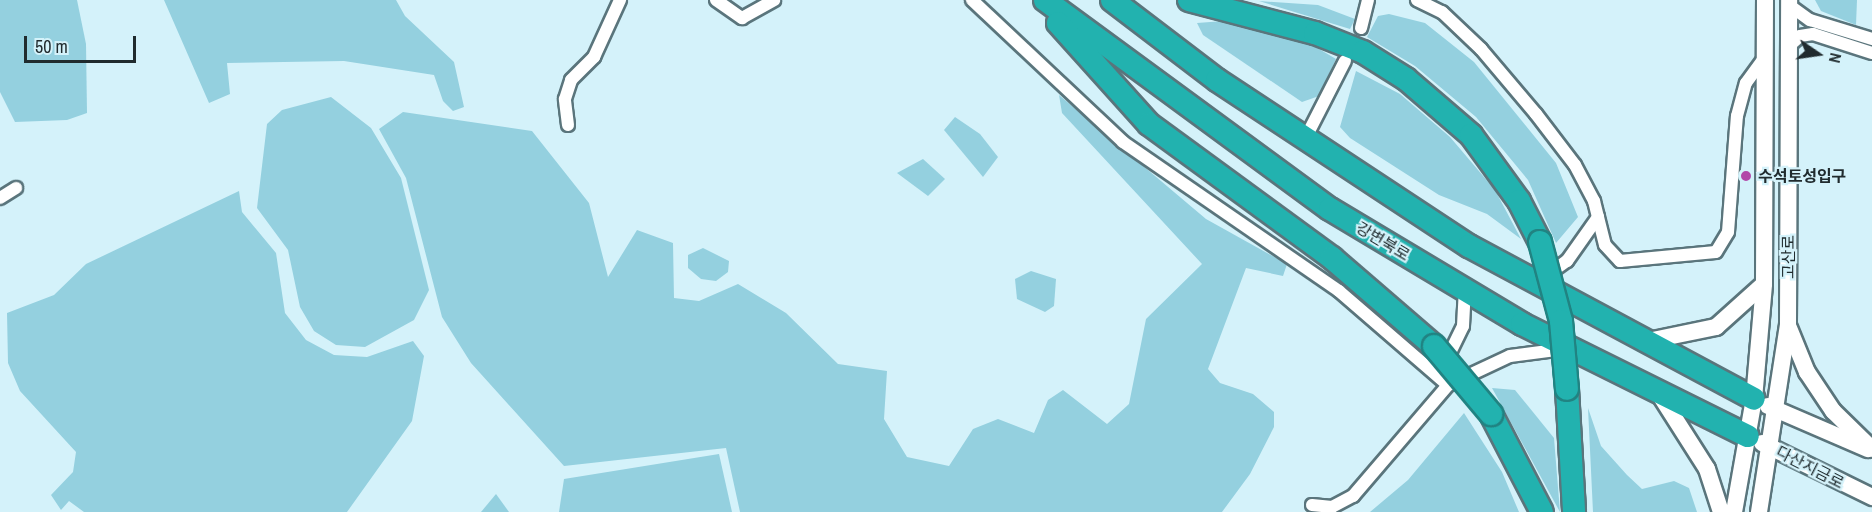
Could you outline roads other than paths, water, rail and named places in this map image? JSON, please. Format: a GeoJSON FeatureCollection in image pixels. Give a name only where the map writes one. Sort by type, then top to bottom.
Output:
{"type":"FeatureCollection","features":[{"type":"Feature","properties":{"kind":"highway"},"geometry":{"type":"LineString","coordinates":[[1037,0],[1149,124],[1332,258],[1434,346],[1491,414],[1542,512]]}},
{"type":"Feature","properties":{"kind":"highway","name":"강변북로"},"geometry":{"type":"LineString","coordinates":[[1045,0],[1294,184],[1466,290],[1569,348],[1748,436]]}},
{"type":"Feature","properties":{"kind":"highway"},"geometry":{"type":"LineString","coordinates":[[1112,0],[1304,141],[1534,284],[1754,399]]}},
{"type":"Feature","properties":{"kind":"highway"},"geometry":{"type":"LineString","coordinates":[[1189,0],[1315,33],[1363,52],[1406,80],[1471,135],[1519,201],[1540,242],[1561,321],[1574,512]]}},
{"type":"Feature","properties":{"kind":"street"},"geometry":{"type":"LineString","coordinates":[[716,0],[742,18],[774,0]]}},
{"type":"Feature","properties":{"kind":"street"},"geometry":{"type":"LineString","coordinates":[[972,0],[1123,142],[1339,291],[1448,385]]}},
{"type":"Feature","properties":{"kind":"street"},"geometry":{"type":"LineString","coordinates":[[1361,28],[1368,0]]}},
{"type":"Feature","properties":{"kind":"street"},"geometry":{"type":"LineString","coordinates":[[1417,0],[1442,12],[1481,49],[1536,114],[1575,165],[1598,217],[1605,244],[1620,261],[1716,252],[1728,232],[1737,116],[1746,83],[1764,58]]}},
{"type":"Feature","properties":{"kind":"street","name":"고산로"},"geometry":{"type":"LineString","coordinates":[[1734,512],[1754,399],[1764,284],[1765,0]]}},
{"type":"Feature","properties":{"kind":"street"},"geometry":{"type":"LineString","coordinates":[[568,124],[565,99],[571,80],[594,57],[623,1]]}},
{"type":"Feature","properties":{"kind":"street"},"geometry":{"type":"LineString","coordinates":[[1789,2],[1810,20],[1872,39]]}},
{"type":"Feature","properties":{"kind":"street","name":"고산로"},"geometry":{"type":"LineString","coordinates":[[1759,512],[1788,324],[1789,2]]}},
{"type":"Feature","properties":{"kind":"street"},"geometry":{"type":"LineString","coordinates":[[1789,46],[1800,36],[1813,34],[1872,53]]}},
{"type":"Feature","properties":{"kind":"street"},"geometry":{"type":"LineString","coordinates":[[1304,141],[1345,61]]}},
{"type":"Feature","properties":{"kind":"street"},"geometry":{"type":"LineString","coordinates":[[0,198],[16,188]]}},
{"type":"Feature","properties":{"kind":"street"},"geometry":{"type":"LineString","coordinates":[[1534,284],[1567,261],[1598,217]]}},
{"type":"Feature","properties":{"kind":"street"},"geometry":{"type":"LineString","coordinates":[[1643,342],[1716,327],[1764,284]]}},
{"type":"Feature","properties":{"kind":"street"},"geometry":{"type":"LineString","coordinates":[[1437,375],[1464,326],[1466,290]]}},
{"type":"Feature","properties":{"kind":"street"},"geometry":{"type":"LineString","coordinates":[[1788,324],[1820,392],[1872,450]]}},
{"type":"Feature","properties":{"kind":"street"},"geometry":{"type":"LineString","coordinates":[[1312,505],[1332,507],[1353,496],[1448,385],[1510,356],[1569,348]]}},
{"type":"Feature","properties":{"kind":"street"},"geometry":{"type":"LineString","coordinates":[[1657,391],[1707,469],[1721,512]]}},
{"type":"Feature","properties":{"kind":"street"},"geometry":{"type":"LineString","coordinates":[[1754,399],[1872,450]]}},
{"type":"Feature","properties":{"kind":"street","name":"다산지금로"},"geometry":{"type":"LineString","coordinates":[[1748,436],[1872,497]]}},
{"type":"Feature","properties":{"kind":"place","name":"수석토성입구"},"geometry":{"type":"Point","coordinates":[1746,176]}}]}
